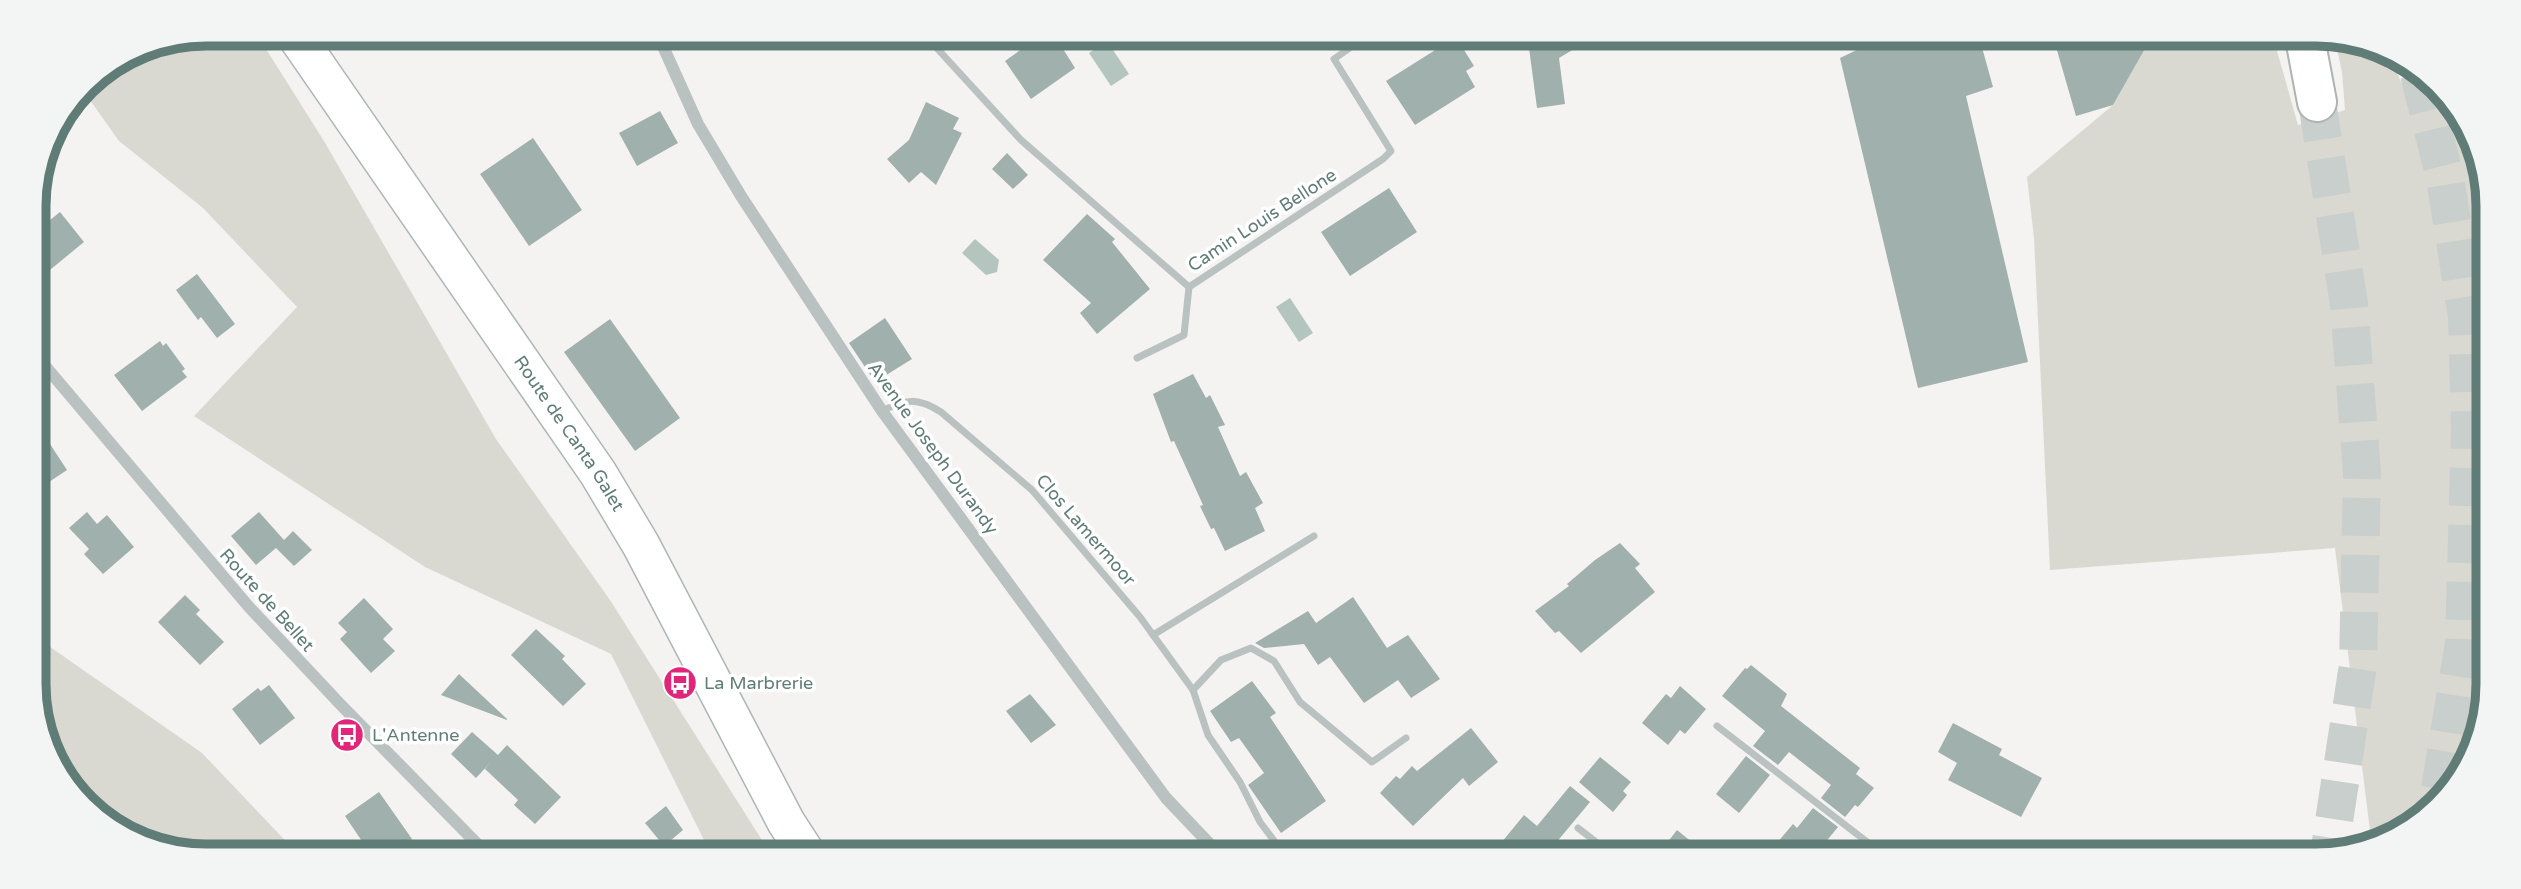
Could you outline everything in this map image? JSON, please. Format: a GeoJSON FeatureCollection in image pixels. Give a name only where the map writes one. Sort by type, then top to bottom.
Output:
{"type":"FeatureCollection","features":[{"type":"Feature","properties":{"kind":"highway"},"geometry":{"type":"LineString","coordinates":[[2306,46],[2317,102]]}},
{"type":"Feature","properties":{"kind":"main road","name":"Route de Canta Galet"},"geometry":{"type":"LineString","coordinates":[[303,46],[598,473],[641,545],[786,822],[800,844]]}},
{"type":"Feature","properties":{"kind":"street","name":"Avenue Joseph Durandy"},"geometry":{"type":"LineString","coordinates":[[662,46],[705,136],[741,196],[882,411],[1166,798],[1209,844]]}},
{"type":"Feature","properties":{"kind":"street","name":"Camin Louis Bellone"},"geometry":{"type":"LineString","coordinates":[[935,46],[1021,140],[1189,287],[1383,159],[1391,151],[1335,59],[1353,46]]}},
{"type":"Feature","properties":{"kind":"street"},"geometry":{"type":"LineString","coordinates":[[1137,358],[1184,335],[1189,287]]}},
{"type":"Feature","properties":{"kind":"street","name":"Route de Bellet"},"geometry":{"type":"LineString","coordinates":[[46,368],[257,616],[477,844]]}},
{"type":"Feature","properties":{"kind":"street","name":"Clos Lamermoor"},"geometry":{"type":"LineString","coordinates":[[882,411],[912,400],[926,402],[1032,490],[1153,635],[1193,690],[1208,735],[1240,782],[1260,822],[1276,843]]}},
{"type":"Feature","properties":{"kind":"street"},"geometry":{"type":"LineString","coordinates":[[1153,635],[1314,536]]}},
{"type":"Feature","properties":{"kind":"street"},"geometry":{"type":"LineString","coordinates":[[1193,690],[1221,660],[1251,648],[1275,661],[1300,702],[1372,762],[1406,738]]}},
{"type":"Feature","properties":{"kind":"street"},"geometry":{"type":"LineString","coordinates":[[1717,726],[1869,843]]}},
{"type":"Feature","properties":{"kind":"street"},"geometry":{"type":"LineString","coordinates":[[1578,828],[1598,843]]}},
{"type":"Feature","properties":{"kind":"shaded area"},"geometry":{"type":"Polygon","coordinates":[[[264,46],[324,141],[496,439],[610,600],[764,844],[706,844],[611,654],[425,567],[194,416],[297,307],[203,208],[119,141],[88,97],[116,72],[154,54],[184,47],[264,46]]]}},
{"type":"Feature","properties":{"kind":"shaded area"},"geometry":{"type":"Polygon","coordinates":[[[1100,46],[1110,46],[1129,74],[1111,86],[1089,53],[1100,46]]]}},
{"type":"Feature","properties":{"kind":"shaded area"},"geometry":{"type":"Polygon","coordinates":[[[2147,46],[2276,46],[2298,125],[2345,110],[2337,47],[2357,51],[2394,66],[2405,91],[2422,86],[2449,116],[2467,154],[2476,205],[2474,705],[2467,735],[2449,773],[2421,804],[2405,817],[2370,834],[2335,548],[2050,570],[2034,238],[2027,177],[2113,105],[2147,46]]]}},
{"type":"Feature","properties":{"kind":"shaded area"},"geometry":{"type":"Polygon","coordinates":[[[975,239],[999,260],[997,272],[986,275],[962,253],[975,239]]]}},
{"type":"Feature","properties":{"kind":"shaded area"},"geometry":{"type":"Polygon","coordinates":[[[1290,298],[1313,333],[1299,342],[1276,307],[1290,298]]]}},
{"type":"Feature","properties":{"kind":"shaded area"},"geometry":{"type":"Polygon","coordinates":[[[46,644],[202,753],[289,844],[184,842],[144,831],[108,811],[72,773],[54,735],[47,705],[46,644]]]}},
{"type":"Feature","properties":{"kind":"building"},"geometry":{"type":"Polygon","coordinates":[[[1026,46],[1061,46],[1075,68],[1031,99],[1005,61],[1026,46]]]}},
{"type":"Feature","properties":{"kind":"building"},"geometry":{"type":"Polygon","coordinates":[[[1442,46],[1462,46],[1474,66],[1466,71],[1475,87],[1415,125],[1386,81],[1442,46]]]}},
{"type":"Feature","properties":{"kind":"building"},"geometry":{"type":"Polygon","coordinates":[[[1529,46],[1579,46],[1559,58],[1565,104],[1537,108],[1529,46]]]}},
{"type":"Feature","properties":{"kind":"building"},"geometry":{"type":"Polygon","coordinates":[[[1865,46],[1982,46],[1993,87],[1966,96],[2028,362],[1918,388],[1840,58],[1865,46]]]}},
{"type":"Feature","properties":{"kind":"building"},"geometry":{"type":"Polygon","coordinates":[[[2056,46],[2147,46],[2113,105],[2076,116],[2056,46]]]}},
{"type":"Feature","properties":{"kind":"building"},"geometry":{"type":"Polygon","coordinates":[[[926,102],[959,118],[953,129],[962,133],[936,185],[921,172],[909,183],[887,159],[909,140],[926,102]]]}},
{"type":"Feature","properties":{"kind":"building"},"geometry":{"type":"Polygon","coordinates":[[[660,111],[678,143],[637,166],[619,133],[660,111]]]}},
{"type":"Feature","properties":{"kind":"building"},"geometry":{"type":"Polygon","coordinates":[[[533,138],[582,210],[529,246],[480,174],[533,138]]]}},
{"type":"Feature","properties":{"kind":"building"},"geometry":{"type":"Polygon","coordinates":[[[1007,153],[1028,175],[1013,189],[992,169],[1007,153]]]}},
{"type":"Feature","properties":{"kind":"building"},"geometry":{"type":"Polygon","coordinates":[[[1389,188],[1417,232],[1350,276],[1321,232],[1389,188]]]}},
{"type":"Feature","properties":{"kind":"building"},"geometry":{"type":"Polygon","coordinates":[[[60,212],[84,242],[46,273],[46,223],[60,212]]]}},
{"type":"Feature","properties":{"kind":"building"},"geometry":{"type":"Polygon","coordinates":[[[1087,214],[1115,239],[1112,242],[1150,289],[1097,334],[1080,313],[1091,303],[1043,260],[1087,214]]]}},
{"type":"Feature","properties":{"kind":"building"},"geometry":{"type":"Polygon","coordinates":[[[197,274],[235,324],[217,338],[201,317],[198,320],[176,290],[197,274]]]}},
{"type":"Feature","properties":{"kind":"building"},"geometry":{"type":"Polygon","coordinates":[[[885,318],[912,359],[875,382],[849,343],[885,318]]]}},
{"type":"Feature","properties":{"kind":"building"},"geometry":{"type":"Polygon","coordinates":[[[610,319],[680,418],[635,451],[564,352],[610,319]]]}},
{"type":"Feature","properties":{"kind":"building"},"geometry":{"type":"Polygon","coordinates":[[[160,341],[163,346],[166,343],[185,369],[182,371],[187,377],[142,411],[114,375],[160,341]]]}},
{"type":"Feature","properties":{"kind":"building"},"geometry":{"type":"Polygon","coordinates":[[[1193,374],[1206,398],[1210,395],[1225,425],[1218,427],[1240,476],[1246,472],[1263,503],[1255,508],[1265,531],[1225,551],[1200,506],[1203,505],[1174,441],[1171,442],[1153,394],[1193,374]]]}},
{"type":"Feature","properties":{"kind":"building"},"geometry":{"type":"Polygon","coordinates":[[[46,438],[67,470],[49,482],[46,478],[46,438]]]}},
{"type":"Feature","properties":{"kind":"building"},"geometry":{"type":"Polygon","coordinates":[[[87,512],[97,524],[107,515],[134,547],[103,574],[84,554],[89,549],[69,528],[87,512]]]}},
{"type":"Feature","properties":{"kind":"building"},"geometry":{"type":"Polygon","coordinates":[[[259,512],[284,540],[293,531],[312,550],[294,566],[276,548],[256,565],[231,536],[259,512]]]}},
{"type":"Feature","properties":{"kind":"building"},"geometry":{"type":"Polygon","coordinates":[[[1620,543],[1640,564],[1635,568],[1655,592],[1581,653],[1559,631],[1555,633],[1535,611],[1569,586],[1567,584],[1595,560],[1620,543]]]}},
{"type":"Feature","properties":{"kind":"building"},"geometry":{"type":"Polygon","coordinates":[[[185,595],[200,610],[196,614],[224,642],[200,665],[158,622],[185,595]]]}},
{"type":"Feature","properties":{"kind":"building"},"geometry":{"type":"Polygon","coordinates":[[[1353,597],[1387,648],[1408,635],[1440,679],[1411,698],[1398,680],[1364,703],[1330,657],[1318,665],[1304,644],[1264,648],[1255,643],[1308,611],[1316,623],[1353,597]]]}},
{"type":"Feature","properties":{"kind":"building"},"geometry":{"type":"Polygon","coordinates":[[[364,598],[393,629],[383,639],[395,651],[371,673],[340,639],[347,632],[338,623],[364,598]]]}},
{"type":"Feature","properties":{"kind":"building"},"geometry":{"type":"Polygon","coordinates":[[[536,629],[565,656],[562,659],[586,684],[563,706],[511,655],[536,629]]]}},
{"type":"Feature","properties":{"kind":"building"},"geometry":{"type":"Polygon","coordinates":[[[1751,665],[1787,694],[1781,706],[1860,768],[1856,774],[1874,788],[1858,807],[1855,805],[1845,817],[1821,798],[1831,785],[1789,752],[1778,765],[1753,746],[1765,731],[1722,696],[1745,668],[1751,665]]]}},
{"type":"Feature","properties":{"kind":"building"},"geometry":{"type":"Polygon","coordinates":[[[459,674],[507,719],[507,720],[441,695],[459,674]]]}},
{"type":"Feature","properties":{"kind":"building"},"geometry":{"type":"Polygon","coordinates":[[[1252,681],[1276,713],[1270,717],[1326,801],[1281,833],[1248,785],[1264,773],[1239,738],[1231,742],[1210,711],[1252,681]]]}},
{"type":"Feature","properties":{"kind":"building"},"geometry":{"type":"Polygon","coordinates":[[[269,685],[295,718],[260,745],[232,709],[258,688],[261,691],[269,685]]]}},
{"type":"Feature","properties":{"kind":"building"},"geometry":{"type":"Polygon","coordinates":[[[1680,686],[1706,709],[1685,734],[1680,730],[1668,745],[1642,723],[1666,694],[1671,698],[1680,686]]]}},
{"type":"Feature","properties":{"kind":"building"},"geometry":{"type":"Polygon","coordinates":[[[1030,694],[1056,725],[1031,743],[1006,711],[1030,694]]]}},
{"type":"Feature","properties":{"kind":"building"},"geometry":{"type":"Polygon","coordinates":[[[1953,723],[2002,749],[1999,755],[2042,778],[2021,817],[1948,780],[1957,763],[1938,752],[1953,723]]]}},
{"type":"Feature","properties":{"kind":"building"},"geometry":{"type":"Polygon","coordinates":[[[1471,728],[1498,762],[1469,786],[1463,778],[1413,826],[1380,793],[1396,776],[1400,779],[1412,766],[1417,771],[1471,728]]]}},
{"type":"Feature","properties":{"kind":"building"},"geometry":{"type":"Polygon","coordinates":[[[472,732],[498,755],[507,745],[561,797],[535,824],[514,805],[518,800],[485,769],[490,763],[476,778],[451,754],[472,732]]]}},
{"type":"Feature","properties":{"kind":"building"},"geometry":{"type":"Polygon","coordinates":[[[1746,756],[1770,775],[1739,813],[1716,794],[1746,756]]]}},
{"type":"Feature","properties":{"kind":"building"},"geometry":{"type":"Polygon","coordinates":[[[1600,757],[1631,782],[1623,791],[1627,795],[1613,812],[1579,782],[1600,757]]]}},
{"type":"Feature","properties":{"kind":"building"},"geometry":{"type":"Polygon","coordinates":[[[1570,786],[1590,802],[1556,843],[1501,843],[1524,815],[1537,826],[1570,786]]]}},
{"type":"Feature","properties":{"kind":"building"},"geometry":{"type":"Polygon","coordinates":[[[379,792],[412,839],[406,844],[364,844],[345,816],[379,792]]]}},
{"type":"Feature","properties":{"kind":"building"},"geometry":{"type":"Polygon","coordinates":[[[666,806],[683,830],[667,844],[662,844],[645,823],[666,806]]]}},
{"type":"Feature","properties":{"kind":"building"},"geometry":{"type":"Polygon","coordinates":[[[1813,808],[1838,827],[1825,843],[1777,843],[1793,824],[1797,828],[1813,808]]]}},
{"type":"Feature","properties":{"kind":"building"},"geometry":{"type":"Polygon","coordinates":[[[1677,830],[1693,843],[1667,843],[1677,830]]]}},
{"type":"Feature","properties":{"kind":"tunnel"},"geometry":{"type":"LineString","coordinates":[[2422,86],[2445,178],[2467,317],[2470,431],[2464,643],[2441,783]]}},
{"type":"Feature","properties":{"kind":"tunnel"},"geometry":{"type":"LineString","coordinates":[[2317,102],[2349,304],[2362,473],[2358,665],[2331,842]]}},
{"type":"Feature","properties":{"kind":"place","name":"La Marbrerie"},"geometry":{"type":"Point","coordinates":[680,683]}},
{"type":"Feature","properties":{"kind":"place","name":"L'Antenne"},"geometry":{"type":"Point","coordinates":[347,735]}}]}
